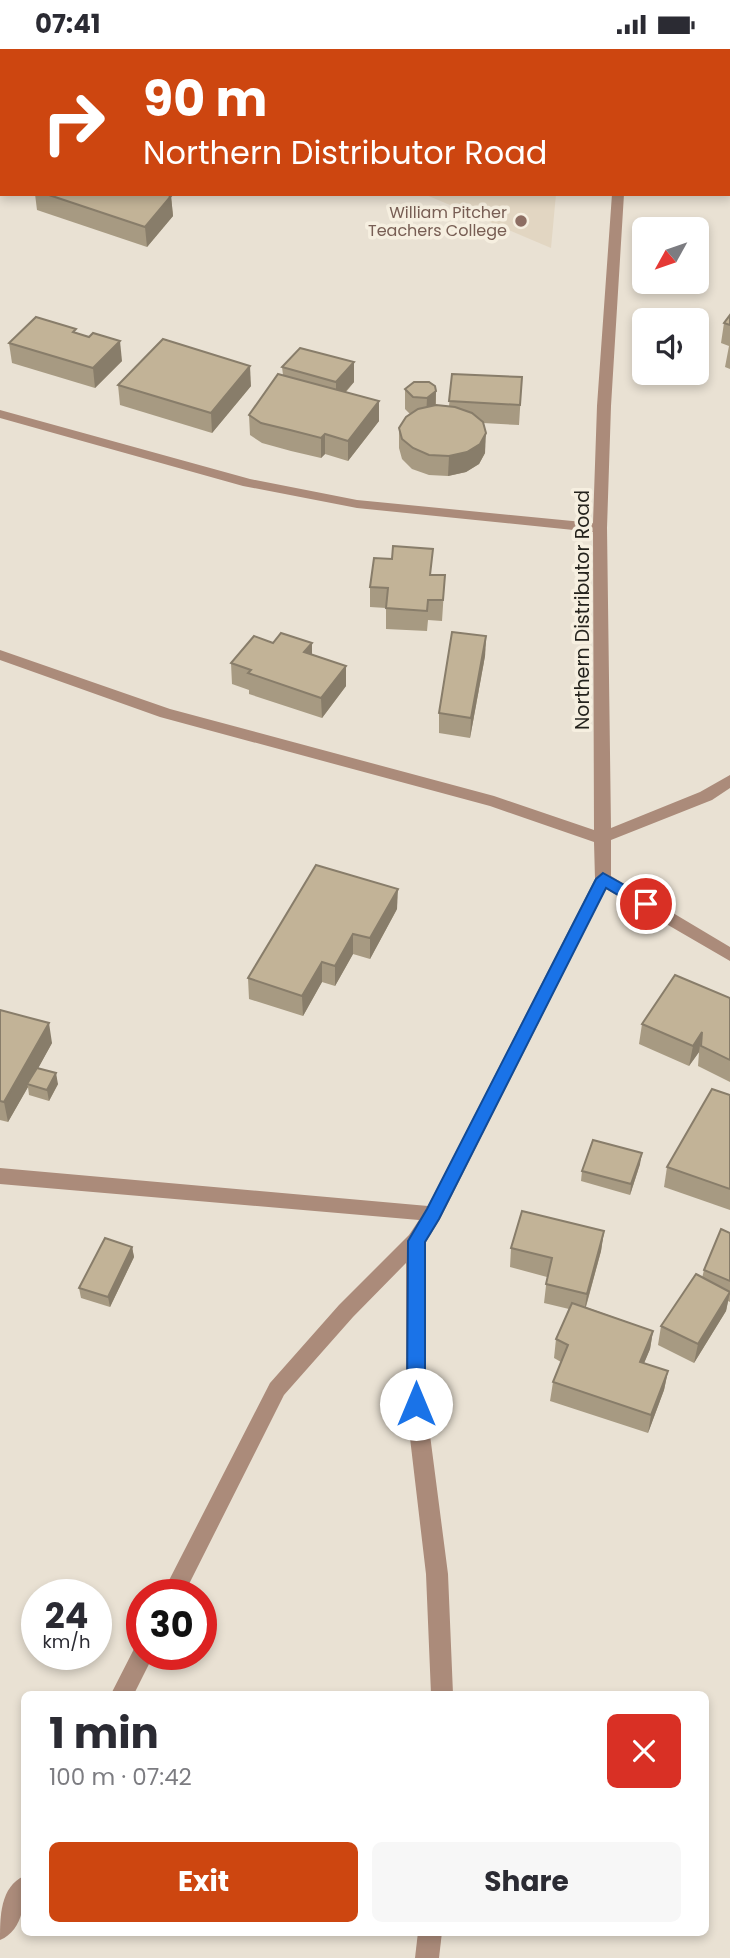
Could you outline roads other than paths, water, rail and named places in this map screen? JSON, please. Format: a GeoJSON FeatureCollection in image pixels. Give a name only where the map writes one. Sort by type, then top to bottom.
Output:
{"type":"FeatureCollection","features":[{"type":"Feature","properties":{"kind":"street","name":"Northern Distributor Road"},"geometry":{"type":"LineString","coordinates":[[603,879],[600,528],[604,406],[618,196]]}},
{"type":"Feature","properties":{"kind":"street"},"geometry":{"type":"LineString","coordinates":[[0,414],[248,483],[343,501],[600,528]]}},
{"type":"Feature","properties":{"kind":"street"},"geometry":{"type":"LineString","coordinates":[[0,655],[165,713],[494,802],[601,838],[706,796],[730,781]]}},
{"type":"Feature","properties":{"kind":"street"},"geometry":{"type":"LineString","coordinates":[[181,1579],[277,1389],[346,1311],[416,1241],[433,1214],[603,879],[730,955]]}},
{"type":"Feature","properties":{"kind":"street"},"geometry":{"type":"LineString","coordinates":[[0,1176],[433,1214]]}},
{"type":"Feature","properties":{"kind":"street"},"geometry":{"type":"LineString","coordinates":[[416,1241],[416,1404],[436,1574],[442,1691]]}},
{"type":"Feature","properties":{"kind":"street"},"geometry":{"type":"LineString","coordinates":[[124,1691],[135,1670]]}},
{"type":"Feature","properties":{"kind":"street"},"geometry":{"type":"LineString","coordinates":[[0,1928],[21,1893]]}},
{"type":"Feature","properties":{"kind":"street"},"geometry":{"type":"LineString","coordinates":[[427,1958],[430,1936]]}},
{"type":"Feature","properties":{"kind":"place","name":"William Pitcher Teachers College"},"geometry":{"type":"Point","coordinates":[521,221]}}]}
